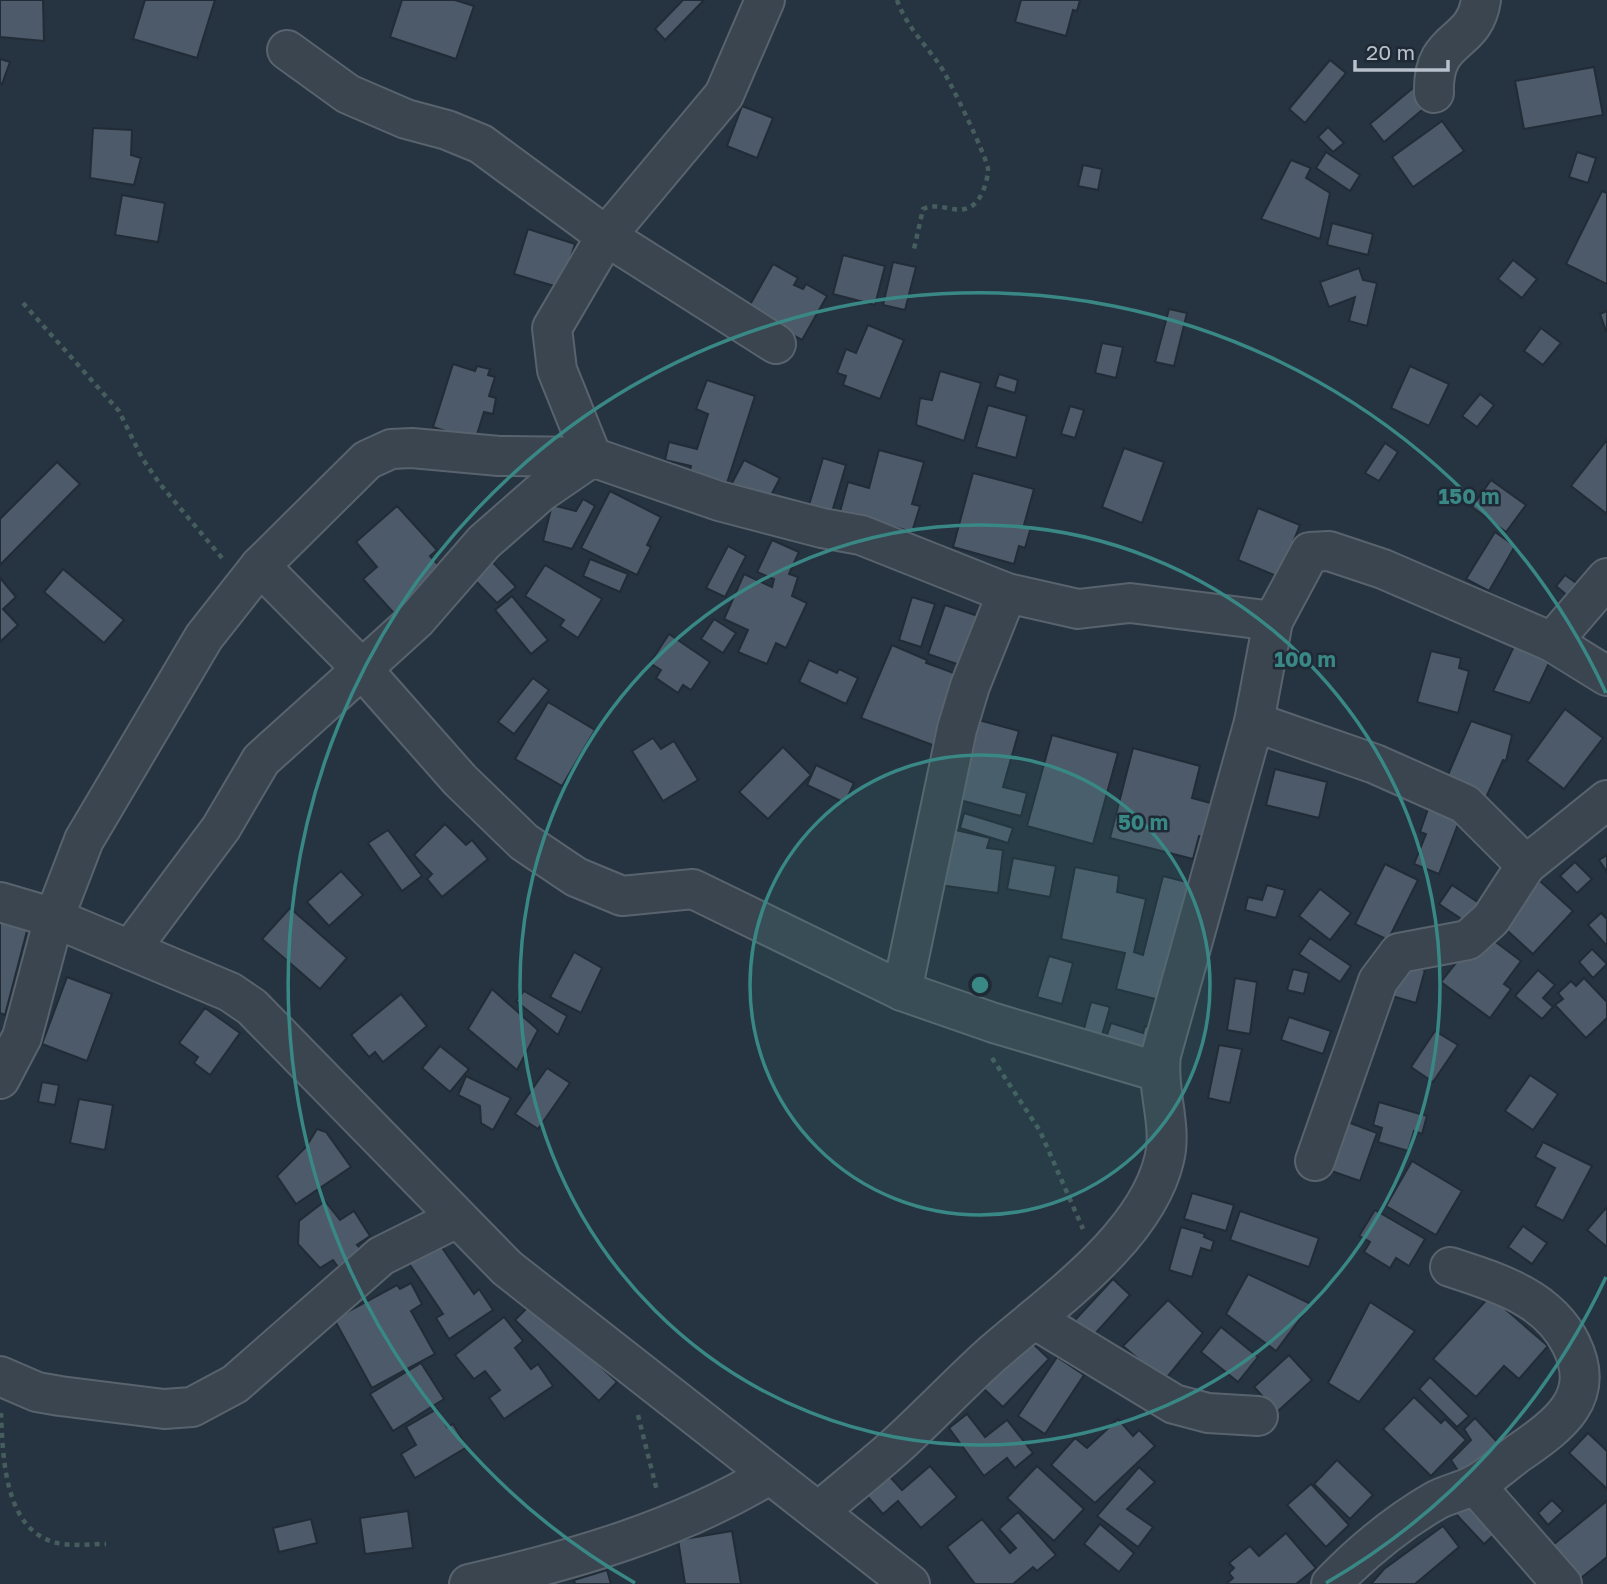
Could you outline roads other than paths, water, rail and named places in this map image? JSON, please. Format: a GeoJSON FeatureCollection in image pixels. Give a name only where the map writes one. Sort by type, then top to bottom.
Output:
{"type":"FeatureCollection","features":[{"type":"Feature","properties":{"kind":"street"},"geometry":{"type":"LineString","coordinates":[[592,457],[557,370],[552,328],[606,236],[724,95],[765,0]]}},
{"type":"Feature","properties":{"kind":"street"},"geometry":{"type":"LineString","coordinates":[[1434,93],[1434,74],[1438,59],[1470,29],[1478,17],[1481,0]]}},
{"type":"Feature","properties":{"kind":"street"},"geometry":{"type":"LineString","coordinates":[[287,50],[348,94],[406,119],[447,130],[481,145],[606,236],[776,344]]}},
{"type":"Feature","properties":{"kind":"street"},"geometry":{"type":"LineString","coordinates":[[0,1079],[22,1037],[54,918],[84,840],[204,637],[260,566],[367,460],[391,449],[412,448],[511,457],[592,457],[719,501],[822,528],[860,535],[1007,593],[1078,609],[1130,603],[1273,621]]}},
{"type":"Feature","properties":{"kind":"street"},"geometry":{"type":"LineString","coordinates":[[130,950],[221,828],[261,761],[416,620],[484,542],[541,492],[592,457]]}},
{"type":"Feature","properties":{"kind":"street"},"geometry":{"type":"LineString","coordinates":[[818,1512],[895,1447],[990,1356],[1097,1262],[1134,1217],[1155,1185],[1168,1140],[1159,1073],[1161,1055],[1254,722],[1273,621],[1310,552],[1322,550],[1359,559],[1552,642],[1607,676]]}},
{"type":"Feature","properties":{"kind":"street"},"geometry":{"type":"LineString","coordinates":[[260,566],[362,669],[460,780],[524,842],[576,877],[622,896],[693,889],[902,991],[994,1023],[1159,1073]]}},
{"type":"Feature","properties":{"kind":"street"},"geometry":{"type":"LineString","coordinates":[[1552,642],[1607,578]]}},
{"type":"Feature","properties":{"kind":"street"},"geometry":{"type":"LineString","coordinates":[[902,991],[957,729],[970,686],[1007,593]]}},
{"type":"Feature","properties":{"kind":"street"},"geometry":{"type":"LineString","coordinates":[[1254,722],[1376,764],[1465,804],[1525,865]]}},
{"type":"Feature","properties":{"kind":"street"},"geometry":{"type":"LineString","coordinates":[[1315,1161],[1378,981],[1387,966],[1399,953],[1468,940],[1491,919],[1525,865],[1607,800]]}},
{"type":"Feature","properties":{"kind":"street"},"geometry":{"type":"LineString","coordinates":[[0,902],[54,918],[230,992],[252,1007],[507,1268],[910,1584]]}},
{"type":"Feature","properties":{"kind":"street"},"geometry":{"type":"LineString","coordinates":[[0,1376],[37,1392],[60,1396],[164,1409],[192,1407],[212,1399],[236,1384],[381,1256],[457,1218]]}},
{"type":"Feature","properties":{"kind":"street"},"geometry":{"type":"LineString","coordinates":[[1450,1267],[1509,1286],[1550,1316],[1566,1334],[1573,1349],[1579,1365],[1578,1390]]}},
{"type":"Feature","properties":{"kind":"street"},"geometry":{"type":"LineString","coordinates":[[1034,1319],[1174,1404],[1208,1413],[1258,1416]]}},
{"type":"Feature","properties":{"kind":"street"},"geometry":{"type":"LineString","coordinates":[[1331,1584],[1372,1545],[1435,1501],[1475,1485],[1563,1419],[1578,1390],[1607,1355]]}},
{"type":"Feature","properties":{"kind":"street"},"geometry":{"type":"LineString","coordinates":[[469,1584],[590,1553],[661,1527],[769,1475]]}},
{"type":"Feature","properties":{"kind":"street"},"geometry":{"type":"LineString","coordinates":[[1475,1485],[1562,1584]]}}]}
